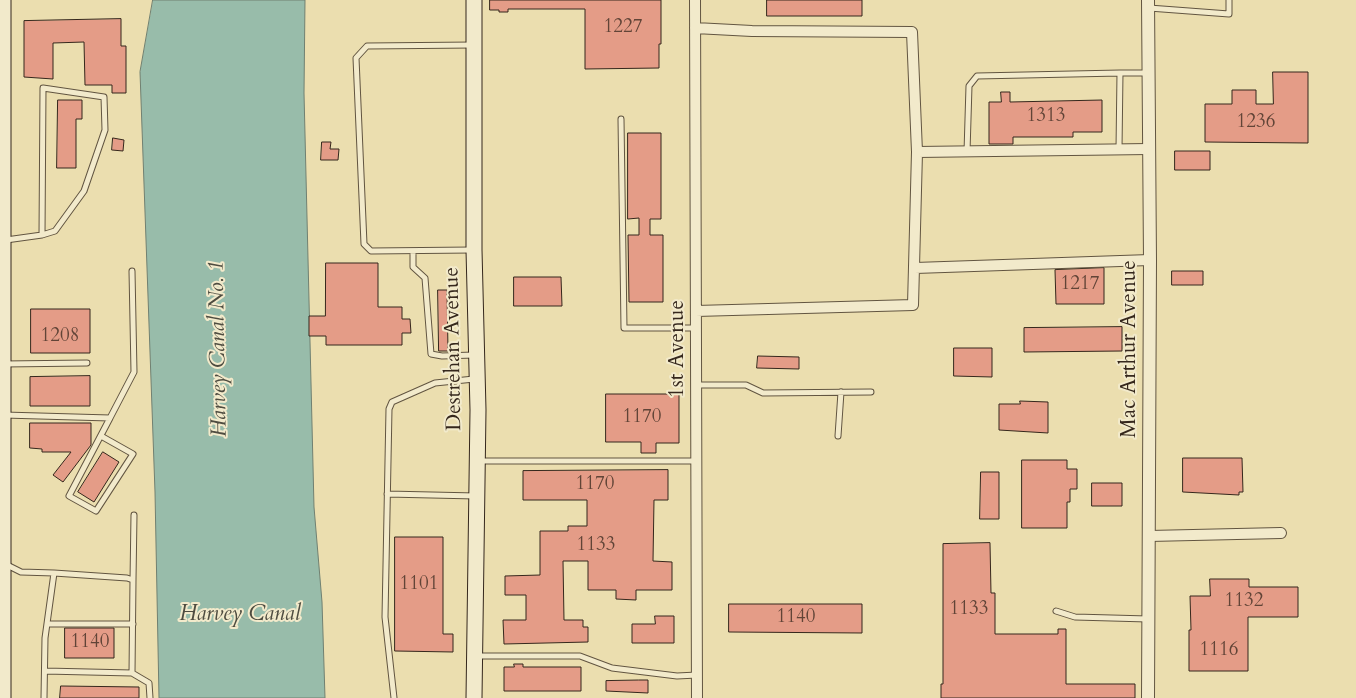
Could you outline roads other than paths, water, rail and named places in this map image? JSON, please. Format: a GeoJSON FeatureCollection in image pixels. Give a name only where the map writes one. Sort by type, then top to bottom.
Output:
{"type":"FeatureCollection","features":[{"type":"Feature","properties":{"kind":"main road"},"geometry":{"type":"LineString","coordinates":[[3,0],[1,105],[3,240],[3,698]]}},
{"type":"Feature","properties":{"kind":"main road","name":"Destrehan Avenue"},"geometry":{"type":"LineString","coordinates":[[474,0],[474,250],[477,379],[474,698]]}},
{"type":"Feature","properties":{"kind":"street","name":"1st Avenue"},"geometry":{"type":"LineString","coordinates":[[695,0],[697,698]]}},
{"type":"Feature","properties":{"kind":"street","name":"Mac Arthur Avenue"},"geometry":{"type":"LineString","coordinates":[[1148,4],[1150,260],[1148,698]]}},
{"type":"Feature","properties":{"kind":"street"},"geometry":{"type":"LineString","coordinates":[[696,28],[752,32],[912,32],[918,152],[913,305],[696,311]]}},
{"type":"Feature","properties":{"kind":"street"},"geometry":{"type":"LineString","coordinates":[[918,152],[1149,149]]}},
{"type":"Feature","properties":{"kind":"street"},"geometry":{"type":"LineString","coordinates":[[915,268],[1150,260]]}},
{"type":"Feature","properties":{"kind":"street"},"geometry":{"type":"LineString","coordinates":[[1149,536],[1281,533]]}},
{"type":"Feature","properties":{"kind":"lane"},"geometry":{"type":"LineString","coordinates":[[1148,4],[1229,14],[1229,0]]}},
{"type":"Feature","properties":{"kind":"lane"},"geometry":{"type":"LineString","coordinates":[[474,45],[367,46],[356,58],[364,244],[371,251],[474,250]]}},
{"type":"Feature","properties":{"kind":"lane"},"geometry":{"type":"LineString","coordinates":[[1119,150],[1120,73]]}},
{"type":"Feature","properties":{"kind":"lane"},"geometry":{"type":"LineString","coordinates":[[967,152],[969,86],[978,76],[1149,73]]}},
{"type":"Feature","properties":{"kind":"lane"},"geometry":{"type":"LineString","coordinates":[[3,240],[42,235],[55,231],[84,191],[105,130],[104,97],[43,88],[42,235]]}},
{"type":"Feature","properties":{"kind":"lane"},"geometry":{"type":"LineString","coordinates":[[622,119],[624,328],[696,328]]}},
{"type":"Feature","properties":{"kind":"lane"},"geometry":{"type":"LineString","coordinates":[[413,251],[413,268],[425,278],[431,354],[442,356],[476,355]]}},
{"type":"Feature","properties":{"kind":"lane"},"geometry":{"type":"LineString","coordinates":[[101,436],[133,454],[96,511],[69,496],[134,372],[132,271]]}},
{"type":"Feature","properties":{"kind":"lane"},"geometry":{"type":"LineString","coordinates":[[2,373],[87,363]]}},
{"type":"Feature","properties":{"kind":"lane"},"geometry":{"type":"LineString","coordinates":[[394,698],[386,617],[389,409],[392,402],[435,383],[477,379]]}},
{"type":"Feature","properties":{"kind":"lane"},"geometry":{"type":"LineString","coordinates":[[697,385],[746,385],[763,393],[871,392]]}},
{"type":"Feature","properties":{"kind":"lane"},"geometry":{"type":"LineString","coordinates":[[838,436],[841,392]]}},
{"type":"Feature","properties":{"kind":"lane"},"geometry":{"type":"LineString","coordinates":[[3,415],[110,418]]}},
{"type":"Feature","properties":{"kind":"lane"},"geometry":{"type":"LineString","coordinates":[[477,461],[697,461]]}},
{"type":"Feature","properties":{"kind":"lane"},"geometry":{"type":"LineString","coordinates":[[387,494],[477,496]]}},
{"type":"Feature","properties":{"kind":"lane"},"geometry":{"type":"LineString","coordinates":[[132,672],[134,515]]}},
{"type":"Feature","properties":{"kind":"lane"},"geometry":{"type":"LineString","coordinates":[[2,563],[20,572],[127,578],[133,580]]}},
{"type":"Feature","properties":{"kind":"lane"},"geometry":{"type":"LineString","coordinates":[[44,698],[48,624],[54,573]]}},
{"type":"Feature","properties":{"kind":"lane"},"geometry":{"type":"LineString","coordinates":[[1056,611],[1075,617],[1149,619]]}},
{"type":"Feature","properties":{"kind":"lane"},"geometry":{"type":"LineString","coordinates":[[48,624],[133,624]]}},
{"type":"Feature","properties":{"kind":"lane"},"geometry":{"type":"LineString","coordinates":[[474,656],[580,656],[612,668],[677,676],[697,676]]}},
{"type":"Feature","properties":{"kind":"lane"},"geometry":{"type":"LineString","coordinates":[[45,671],[132,672],[149,683],[150,698]]}},
{"type":"Feature","properties":{"kind":"water","name":"Harvey Canal"},"geometry":{"type":"Polygon","coordinates":[[[153,0],[305,0],[304,93],[314,507],[322,602],[325,698],[159,698],[155,492],[140,72],[153,0]]]}},
{"type":"Feature","properties":{"kind":"water label","name":"Harvey Canal No. 1"},"geometry":{"type":"Point","coordinates":[219,349]}}]}
